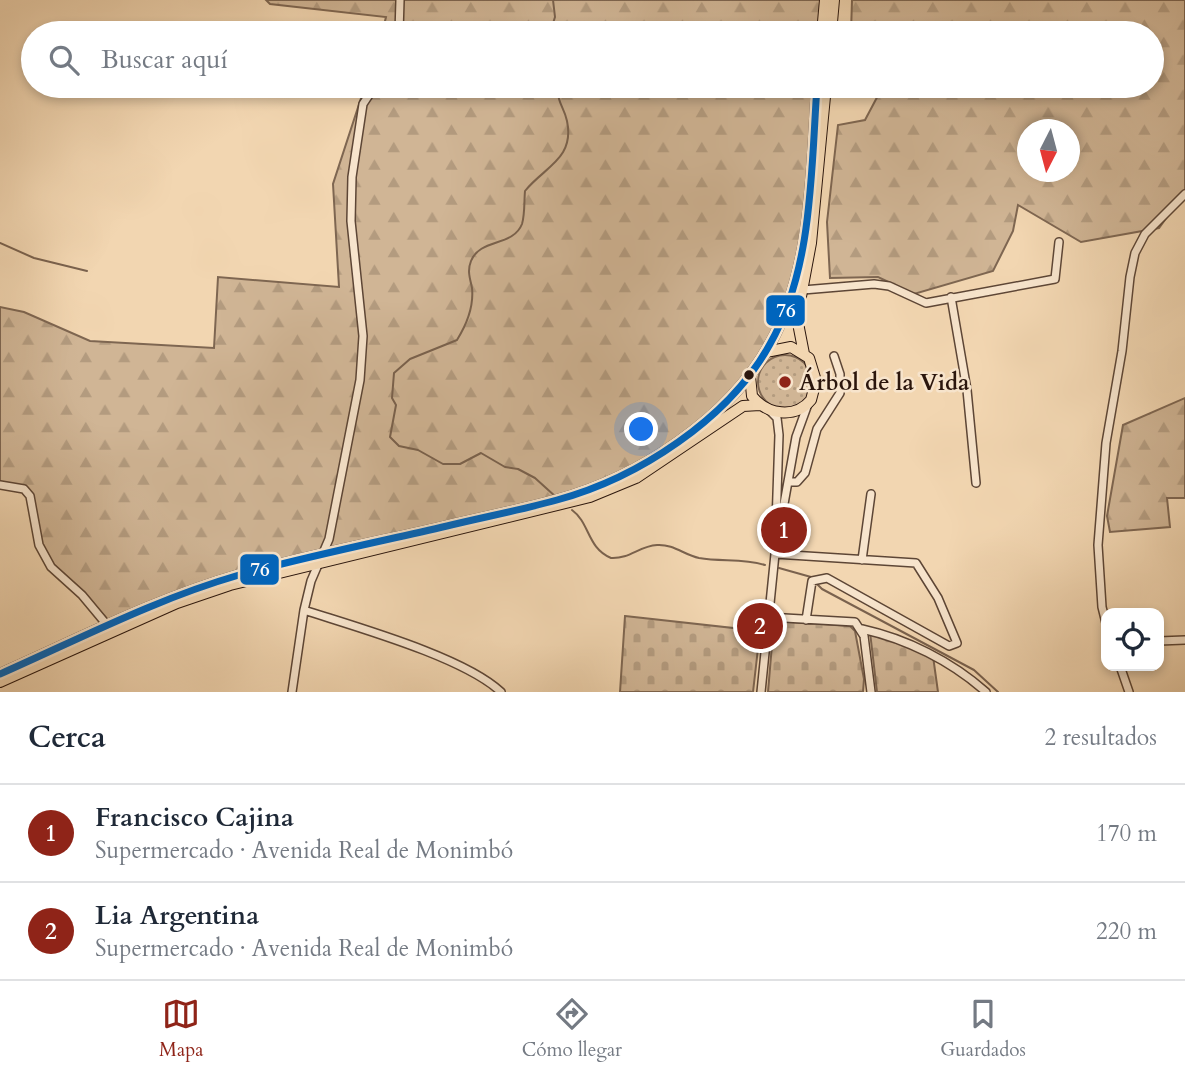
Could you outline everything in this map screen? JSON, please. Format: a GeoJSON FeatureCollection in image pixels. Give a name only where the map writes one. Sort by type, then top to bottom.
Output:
{"type":"FeatureCollection","features":[{"type":"Feature","properties":{"kind":"highway"},"geometry":{"type":"LineString","coordinates":[[823,21],[825,0]]}},
{"type":"Feature","properties":{"kind":"highway"},"geometry":{"type":"LineString","coordinates":[[832,21],[834,0]]}},
{"type":"Feature","properties":{"kind":"highway"},"geometry":{"type":"LineString","coordinates":[[0,674],[107,625],[211,584],[559,500],[611,479],[694,428],[724,403],[750,374],[765,352],[790,297],[800,261],[808,205],[816,98]]}},
{"type":"Feature","properties":{"kind":"highway"},"geometry":{"type":"LineString","coordinates":[[0,682],[177,603],[230,585],[590,497],[636,478],[743,406],[792,412],[809,402],[816,381],[813,366],[804,354],[797,323],[811,243],[826,98]]}},
{"type":"Feature","properties":{"kind":"highway"},"geometry":{"type":"LineString","coordinates":[[765,352],[789,347],[804,354]]}},
{"type":"Feature","properties":{"kind":"highway"},"geometry":{"type":"LineString","coordinates":[[750,374],[749,391],[765,408]]}},
{"type":"Feature","properties":{"kind":"street"},"geometry":{"type":"LineString","coordinates":[[399,21],[400,0]]}},
{"type":"Feature","properties":{"kind":"street"},"geometry":{"type":"LineString","coordinates":[[292,692],[304,610],[329,539],[360,380],[363,336],[351,221],[352,177],[363,104],[367,98]]}},
{"type":"Feature","properties":{"kind":"street"},"geometry":{"type":"LineString","coordinates":[[1104,608],[1098,545],[1105,443],[1122,351],[1130,277],[1135,253],[1145,234],[1185,194]]}},
{"type":"Feature","properties":{"kind":"street"},"geometry":{"type":"LineString","coordinates":[[803,290],[874,284],[889,286],[919,302],[1055,279],[1059,242]]}},
{"type":"Feature","properties":{"kind":"street"},"geometry":{"type":"LineString","coordinates":[[951,297],[967,390],[976,483]]}},
{"type":"Feature","properties":{"kind":"street"},"geometry":{"type":"LineString","coordinates":[[788,482],[797,482],[806,473],[815,434],[840,393],[840,374],[834,356]]}},
{"type":"Feature","properties":{"kind":"street"},"geometry":{"type":"LineString","coordinates":[[761,692],[766,617],[775,554],[799,426],[809,402]]}},
{"type":"Feature","properties":{"kind":"street"},"geometry":{"type":"LineString","coordinates":[[765,408],[777,418],[779,426],[775,554]]}},
{"type":"Feature","properties":{"kind":"street"},"geometry":{"type":"LineString","coordinates":[[0,485],[24,489],[30,496],[39,545],[51,567],[82,595],[107,625]]}},
{"type":"Feature","properties":{"kind":"street"},"geometry":{"type":"LineString","coordinates":[[863,560],[871,494]]}},
{"type":"Feature","properties":{"kind":"street"},"geometry":{"type":"LineString","coordinates":[[775,554],[920,565],[957,640],[956,646],[950,646],[827,578],[812,581],[806,620]]}},
{"type":"Feature","properties":{"kind":"street"},"geometry":{"type":"LineString","coordinates":[[304,610],[402,643],[472,672],[501,692]]}},
{"type":"Feature","properties":{"kind":"street"},"geometry":{"type":"LineString","coordinates":[[766,617],[855,622],[862,629],[888,635],[961,670],[986,692]]}},
{"type":"Feature","properties":{"kind":"street"},"geometry":{"type":"LineString","coordinates":[[862,629],[871,692]]}},
{"type":"Feature","properties":{"kind":"street"},"geometry":{"type":"LineString","coordinates":[[1164,641],[1185,640]]}},
{"type":"Feature","properties":{"kind":"street"},"geometry":{"type":"LineString","coordinates":[[1122,671],[1129,692]]}},
{"type":"Feature","properties":{"kind":"green space"},"geometry":{"type":"Polygon","coordinates":[[[266,0],[825,0],[823,21],[385,21],[386,17],[270,4],[266,0]]]}},
{"type":"Feature","properties":{"kind":"green space"},"geometry":{"type":"Polygon","coordinates":[[[852,0],[1185,0],[1185,192],[1159,228],[1081,242],[1018,205],[1013,231],[993,271],[914,294],[878,277],[830,278],[827,222],[838,125],[865,120],[877,98],[1164,98],[1164,21],[851,21],[852,0]]]}},
{"type":"Feature","properties":{"kind":"green space"},"geometry":{"type":"Polygon","coordinates":[[[361,98],[817,98],[800,261],[777,331],[724,403],[638,466],[559,500],[280,564],[107,625],[51,567],[39,545],[34,511],[24,489],[0,485],[0,307],[24,312],[90,341],[214,348],[218,277],[339,287],[333,184],[361,98]]]}},
{"type":"Feature","properties":{"kind":"green space"},"geometry":{"type":"Polygon","coordinates":[[[785,355],[804,363],[812,382],[804,401],[785,409],[766,401],[758,382],[766,363],[785,355]]]}},
{"type":"Feature","properties":{"kind":"green space"},"geometry":{"type":"Polygon","coordinates":[[[1185,398],[1185,498],[1167,498],[1170,527],[1110,532],[1107,516],[1123,425],[1185,398]]]}},
{"type":"Feature","properties":{"kind":"green space"},"geometry":{"type":"Polygon","coordinates":[[[625,616],[760,631],[753,692],[620,692],[625,616]]]}},
{"type":"Feature","properties":{"kind":"green space"},"geometry":{"type":"Polygon","coordinates":[[[774,621],[850,626],[855,631],[864,679],[863,692],[768,692],[774,621]]]}},
{"type":"Feature","properties":{"kind":"green space"},"geometry":{"type":"Polygon","coordinates":[[[870,632],[933,656],[938,692],[877,692],[870,632]]]}},
{"type":"Feature","properties":{"kind":"waterway"},"geometry":{"type":"LineString","coordinates":[[553,0],[554,21]]}},
{"type":"Feature","properties":{"kind":"waterway"},"geometry":{"type":"LineString","coordinates":[[556,497],[535,478],[518,469],[505,467],[481,453],[460,464],[443,464],[418,450],[399,446],[390,437],[396,405],[392,398],[394,373],[410,359],[457,340],[471,309],[471,261],[481,249],[518,231],[523,220],[525,191],[562,154],[568,134],[566,116],[559,98]]}},
{"type":"Feature","properties":{"kind":"waterway"},"geometry":{"type":"LineString","coordinates":[[0,243],[34,258],[87,271]]}},
{"type":"Feature","properties":{"kind":"waterway"},"geometry":{"type":"LineString","coordinates":[[572,510],[578,515],[597,548],[611,558],[624,557],[651,546],[663,545],[699,558],[765,565]]}},
{"type":"Feature","properties":{"kind":"waterway"},"geometry":{"type":"LineString","coordinates":[[779,568],[811,577]]}},
{"type":"Feature","properties":{"kind":"waterway"},"geometry":{"type":"LineString","coordinates":[[815,582],[822,589],[974,670],[998,692]]}},
{"type":"Feature","properties":{"kind":"transit line","name":"76"},"geometry":{"type":"LineString","coordinates":[[0,674],[118,620],[208,585],[291,562],[557,500],[619,477],[678,442],[706,421],[731,397],[770,344],[784,315],[795,284],[807,218],[816,98]]}},
{"type":"Feature","properties":{"kind":"place","name":"Árbol de la Vida"},"geometry":{"type":"Point","coordinates":[785,382]}},
{"type":"Feature","properties":{"kind":"place","name":"Francisco Cajina"},"geometry":{"type":"Point","coordinates":[784,530]}},
{"type":"Feature","properties":{"kind":"place","name":"Lia Argentina"},"geometry":{"type":"Point","coordinates":[760,626]}}]}
